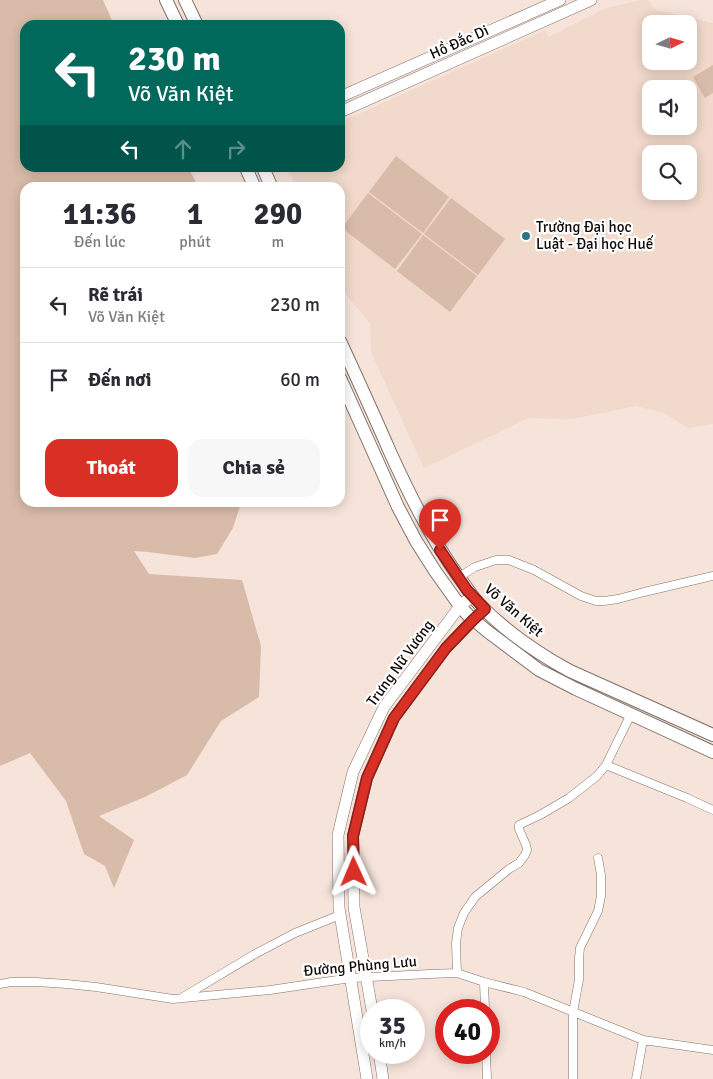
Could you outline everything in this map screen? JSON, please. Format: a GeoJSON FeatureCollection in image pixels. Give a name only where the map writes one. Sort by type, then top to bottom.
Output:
{"type":"FeatureCollection","features":[{"type":"Feature","properties":{"kind":"main road"},"geometry":{"type":"LineString","coordinates":[[166,0],[176,20]]}},
{"type":"Feature","properties":{"kind":"main road"},"geometry":{"type":"LineString","coordinates":[[185,0],[195,20]]}},
{"type":"Feature","properties":{"kind":"main road","name":"Võ Văn Kiệt"},"geometry":{"type":"LineString","coordinates":[[345,353],[413,501],[443,554],[472,596],[509,631],[549,659],[570,671],[713,734]]}},
{"type":"Feature","properties":{"kind":"main road","name":"Võ Văn Kiệt"},"geometry":{"type":"LineString","coordinates":[[345,389],[411,532],[435,572],[460,606],[473,620],[539,670],[713,752]]}},
{"type":"Feature","properties":{"kind":"main road"},"geometry":{"type":"LineString","coordinates":[[663,729],[670,715]]}},
{"type":"Feature","properties":{"kind":"street","name":"Hồ Đắc Di"},"geometry":{"type":"LineString","coordinates":[[345,95],[560,0]]}},
{"type":"Feature","properties":{"kind":"street","name":"Hồ Đắc Di"},"geometry":{"type":"LineString","coordinates":[[345,110],[591,0]]}},
{"type":"Feature","properties":{"kind":"street"},"geometry":{"type":"LineString","coordinates":[[459,577],[475,566],[496,560],[509,560],[534,570],[581,596],[596,601],[604,601],[618,600],[713,576]]}},
{"type":"Feature","properties":{"kind":"street","name":"Trưng Nữ Vương"},"geometry":{"type":"LineString","coordinates":[[367,1079],[339,908],[338,835],[353,772],[384,707],[460,606],[472,596]]}},
{"type":"Feature","properties":{"kind":"street","name":"Trưng Nữ Vương"},"geometry":{"type":"LineString","coordinates":[[370,999],[355,912],[353,836],[367,778],[394,718],[446,648],[485,609]]}},
{"type":"Feature","properties":{"kind":"street"},"geometry":{"type":"LineString","coordinates":[[457,974],[456,943],[458,928],[464,913],[475,898],[519,863],[525,856],[527,850],[519,825],[568,798],[588,783],[606,765],[630,714]]}},
{"type":"Feature","properties":{"kind":"street"},"geometry":{"type":"LineString","coordinates":[[606,765],[713,810]]}},
{"type":"Feature","properties":{"kind":"street"},"geometry":{"type":"LineString","coordinates":[[573,1079],[573,1012],[580,948],[598,911],[601,896],[601,875],[598,858]]}},
{"type":"Feature","properties":{"kind":"street"},"geometry":{"type":"LineString","coordinates":[[181,998],[255,954],[295,933],[340,914],[355,912]]}},
{"type":"Feature","properties":{"kind":"street","name":"Đường Phùng Lưu"},"geometry":{"type":"LineString","coordinates":[[0,984],[11,982],[60,983],[173,999],[270,990],[351,978],[457,974],[524,992],[643,1040],[713,1050]]}},
{"type":"Feature","properties":{"kind":"street"},"geometry":{"type":"LineString","coordinates":[[484,982],[485,999]]}},
{"type":"Feature","properties":{"kind":"street"},"geometry":{"type":"LineString","coordinates":[[636,1079],[643,1040]]}},
{"type":"Feature","properties":{"kind":"street"},"geometry":{"type":"LineString","coordinates":[[380,1064],[383,1079]]}},
{"type":"Feature","properties":{"kind":"street"},"geometry":{"type":"LineString","coordinates":[[486,1064],[487,1079]]}},
{"type":"Feature","properties":{"kind":"shaded area"},"geometry":{"type":"Polygon","coordinates":[[[0,0],[103,0],[112,20],[20,20],[20,172],[190,172],[196,182],[20,182],[20,507],[240,507],[233,528],[217,554],[195,558],[134,551],[149,574],[242,580],[261,646],[259,697],[221,721],[187,775],[145,797],[99,816],[134,840],[114,888],[105,866],[84,854],[66,801],[30,753],[0,766],[0,0]]]}},
{"type":"Feature","properties":{"kind":"shaded area","name":"Trường Đại học Luật - Đại học Huế"},"geometry":{"type":"Polygon","coordinates":[[[648,0],[656,10],[678,15],[642,15],[642,70],[698,70],[698,20],[713,23],[713,424],[688,428],[664,413],[636,406],[572,419],[529,418],[424,468],[371,352],[370,323],[345,292],[345,182],[294,182],[290,173],[345,172],[345,120],[347,119],[545,30],[548,37],[606,8],[648,0]]]}},
{"type":"Feature","properties":{"kind":"shaded area"},"geometry":{"type":"Polygon","coordinates":[[[713,65],[713,93],[705,98],[697,84],[697,80],[693,77],[713,65]]]}},
{"type":"Feature","properties":{"kind":"shaded area"},"geometry":{"type":"Polygon","coordinates":[[[396,156],[449,197],[423,233],[369,192],[396,156]]]}},
{"type":"Feature","properties":{"kind":"shaded area"},"geometry":{"type":"Polygon","coordinates":[[[368,193],[422,234],[395,269],[345,230],[345,224],[368,193]]]}},
{"type":"Feature","properties":{"kind":"shaded area"},"geometry":{"type":"Polygon","coordinates":[[[451,198],[505,239],[478,275],[424,234],[451,198]]]}},
{"type":"Feature","properties":{"kind":"shaded area"},"geometry":{"type":"Polygon","coordinates":[[[423,235],[477,276],[450,312],[397,271],[423,235]]]}},
{"type":"Feature","properties":{"kind":"place","name":"Trường Đại học Luật - Đại học Huế"},"geometry":{"type":"Point","coordinates":[526,236]}},
{"type":"Feature","properties":{"kind":"route"},"geometry":{"type":"LineString","coordinates":[[354,872],[353,836],[367,778],[394,718],[446,648],[485,609],[467,590],[440,550]]}}]}
